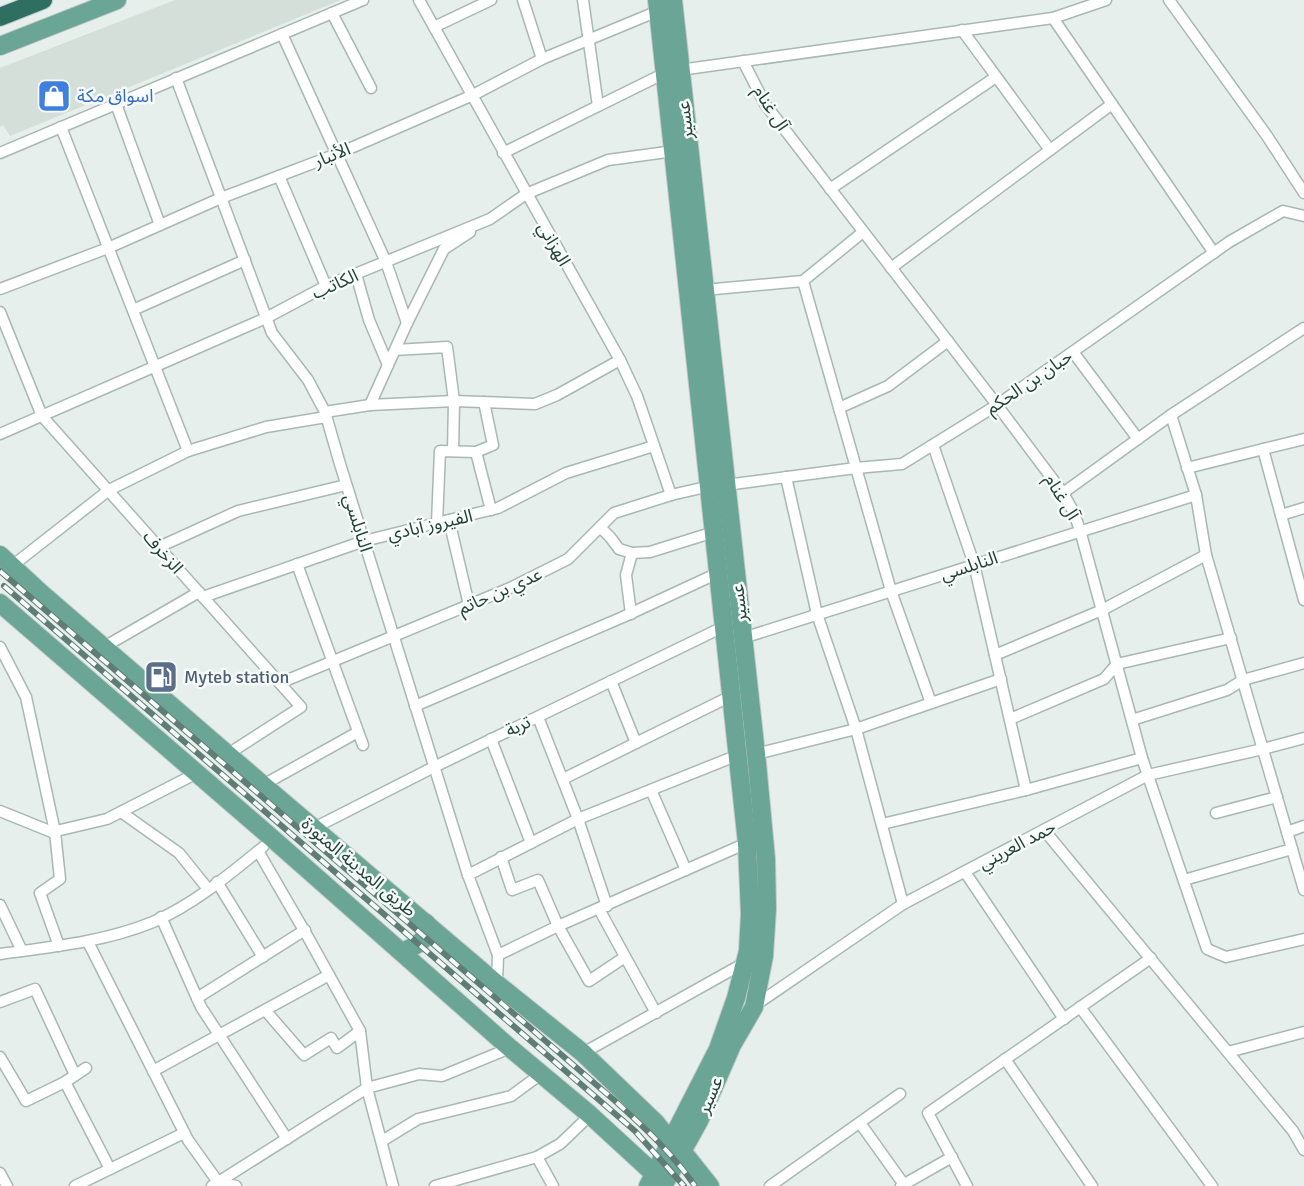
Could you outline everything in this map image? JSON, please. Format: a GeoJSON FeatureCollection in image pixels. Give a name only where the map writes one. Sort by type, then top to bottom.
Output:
{"type":"FeatureCollection","features":[{"type":"Feature","properties":{"kind":"highway"},"geometry":{"type":"LineString","coordinates":[[0,17],[43,0]]}},
{"type":"Feature","properties":{"kind":"main road"},"geometry":{"type":"LineString","coordinates":[[0,46],[117,0]]}},
{"type":"Feature","properties":{"kind":"main road","name":"عسير"},"geometry":{"type":"LineString","coordinates":[[663,4],[704,290],[718,486],[714,532],[747,843],[750,914],[746,962],[718,1049],[677,1147]]}},
{"type":"Feature","properties":{"kind":"main road","name":"عسير"},"geometry":{"type":"LineString","coordinates":[[659,1183],[754,1006],[764,956],[767,909],[766,859],[743,638],[718,486],[674,151],[672,71]]}},
{"type":"Feature","properties":{"kind":"main road","name":"طريق المدينة المنورة"},"geometry":{"type":"LineString","coordinates":[[6,561],[263,785],[497,984],[583,1053],[656,1123],[710,1186]]}},
{"type":"Feature","properties":{"kind":"main road","name":"طريق المدينة المنورة"},"geometry":{"type":"LineString","coordinates":[[0,604],[273,839],[510,1048],[589,1114],[659,1183]]}},
{"type":"Feature","properties":{"kind":"main road"},"geometry":{"type":"LineString","coordinates":[[402,952],[418,945],[424,939],[428,932],[426,923]]}},
{"type":"Feature","properties":{"kind":"street"},"geometry":{"type":"LineString","coordinates":[[0,153],[363,0]]}},
{"type":"Feature","properties":{"kind":"street","name":"الهزاني"},"geometry":{"type":"LineString","coordinates":[[419,0],[620,360],[637,396],[671,495]]}},
{"type":"Feature","properties":{"kind":"street"},"geometry":{"type":"LineString","coordinates":[[434,27],[491,0]]}},
{"type":"Feature","properties":{"kind":"street"},"geometry":{"type":"LineString","coordinates":[[523,0],[542,59]]}},
{"type":"Feature","properties":{"kind":"street"},"geometry":{"type":"LineString","coordinates":[[583,0],[598,106]]}},
{"type":"Feature","properties":{"kind":"street"},"geometry":{"type":"LineString","coordinates":[[503,153],[672,71],[1053,18],[1106,0]]}},
{"type":"Feature","properties":{"kind":"street"},"geometry":{"type":"LineString","coordinates":[[1169,0],[1267,136],[1304,193]]}},
{"type":"Feature","properties":{"kind":"street","name":"الأنبار"},"geometry":{"type":"LineString","coordinates":[[0,289],[108,248],[221,198],[337,154],[473,95],[542,59],[663,4]]}},
{"type":"Feature","properties":{"kind":"street"},"geometry":{"type":"LineString","coordinates":[[332,13],[370,88]]}},
{"type":"Feature","properties":{"kind":"street"},"geometry":{"type":"LineString","coordinates":[[1053,18],[1214,253]]}},
{"type":"Feature","properties":{"kind":"street"},"geometry":{"type":"LineString","coordinates":[[962,30],[1050,150]]}},
{"type":"Feature","properties":{"kind":"street"},"geometry":{"type":"LineString","coordinates":[[282,34],[386,262],[407,323]]}},
{"type":"Feature","properties":{"kind":"street","name":"آل غنام"},"geometry":{"type":"LineString","coordinates":[[743,61],[765,104],[997,405],[1063,493],[1073,511],[1142,758],[1207,949],[1226,957],[1304,939]]}},
{"type":"Feature","properties":{"kind":"street"},"geometry":{"type":"LineString","coordinates":[[830,189],[996,77]]}},
{"type":"Feature","properties":{"kind":"street","name":"النابلسي"},"geometry":{"type":"LineString","coordinates":[[176,78],[272,333],[308,380],[326,414],[468,875],[498,955],[497,984]]}},
{"type":"Feature","properties":{"kind":"street"},"geometry":{"type":"LineString","coordinates":[[116,104],[160,225]]}},
{"type":"Feature","properties":{"kind":"street"},"geometry":{"type":"LineString","coordinates":[[891,268],[1112,104]]}},
{"type":"Feature","properties":{"kind":"street"},"geometry":{"type":"LineString","coordinates":[[61,127],[188,451]]}},
{"type":"Feature","properties":{"kind":"street","name":"الكاتب"},"geometry":{"type":"LineString","coordinates":[[0,434],[266,318],[326,286],[490,219],[526,194],[608,160],[674,151]]}},
{"type":"Feature","properties":{"kind":"street"},"geometry":{"type":"LineString","coordinates":[[279,176],[326,286]]}},
{"type":"Feature","properties":{"kind":"street","name":"حبان بن الحكم"},"geometry":{"type":"LineString","coordinates":[[718,486],[902,464],[997,405],[1214,253],[1283,211],[1304,216]]}},
{"type":"Feature","properties":{"kind":"street"},"geometry":{"type":"LineString","coordinates":[[370,405],[444,249],[490,219]]}},
{"type":"Feature","properties":{"kind":"street"},"geometry":{"type":"LineString","coordinates":[[704,290],[803,281],[863,232]]}},
{"type":"Feature","properties":{"kind":"street"},"geometry":{"type":"LineString","coordinates":[[133,310],[244,260]]}},
{"type":"Feature","properties":{"kind":"street"},"geometry":{"type":"LineString","coordinates":[[356,274],[369,320],[388,365]]}},
{"type":"Feature","properties":{"kind":"street"},"geometry":{"type":"LineString","coordinates":[[803,281],[891,591],[931,703]]}},
{"type":"Feature","properties":{"kind":"street","name":"الزخرف"},"geometry":{"type":"LineString","coordinates":[[0,312],[42,416],[301,707],[228,754]]}},
{"type":"Feature","properties":{"kind":"street"},"geometry":{"type":"LineString","coordinates":[[1063,493],[1171,416],[1304,328]]}},
{"type":"Feature","properties":{"kind":"street"},"geometry":{"type":"LineString","coordinates":[[839,408],[888,386],[948,341]]}},
{"type":"Feature","properties":{"kind":"street"},"geometry":{"type":"LineString","coordinates":[[395,350],[447,347],[454,401],[453,451]]}},
{"type":"Feature","properties":{"kind":"street"},"geometry":{"type":"LineString","coordinates":[[1072,352],[1138,439]]}},
{"type":"Feature","properties":{"kind":"street"},"geometry":{"type":"LineString","coordinates":[[6,561],[109,490],[188,451],[266,427],[370,405],[454,401],[535,404],[557,395],[620,360]]}},
{"type":"Feature","properties":{"kind":"street"},"geometry":{"type":"LineString","coordinates":[[437,523],[440,451],[476,452],[493,445],[484,402]]}},
{"type":"Feature","properties":{"kind":"street"},"geometry":{"type":"LineString","coordinates":[[1171,416],[1196,495],[1206,555],[1304,890]]}},
{"type":"Feature","properties":{"kind":"street"},"geometry":{"type":"LineString","coordinates":[[1187,468],[1304,439]]}},
{"type":"Feature","properties":{"kind":"street"},"geometry":{"type":"LineString","coordinates":[[933,445],[974,564],[1026,790]]}},
{"type":"Feature","properties":{"kind":"street","name":"الفيروز آبادي"},"geometry":{"type":"LineString","coordinates":[[104,647],[201,595],[364,541],[498,508],[566,473],[654,446]]}},
{"type":"Feature","properties":{"kind":"street"},"geometry":{"type":"LineString","coordinates":[[1263,449],[1304,600]]}},
{"type":"Feature","properties":{"kind":"street"},"geometry":{"type":"LineString","coordinates":[[476,452],[491,510]]}},
{"type":"Feature","properties":{"kind":"street"},"geometry":{"type":"LineString","coordinates":[[786,477],[817,614],[856,729],[903,904]]}},
{"type":"Feature","properties":{"kind":"street"},"geometry":{"type":"LineString","coordinates":[[159,547],[238,511],[346,485]]}},
{"type":"Feature","properties":{"kind":"street","name":"عدي بن حاتم"},"geometry":{"type":"LineString","coordinates":[[280,683],[510,588],[568,559],[614,513],[671,495],[718,486]]}},
{"type":"Feature","properties":{"kind":"street","name":"النابلسي"},"geometry":{"type":"LineString","coordinates":[[743,638],[1196,495]]}},
{"type":"Feature","properties":{"kind":"street"},"geometry":{"type":"LineString","coordinates":[[1281,515],[1304,508]]}},
{"type":"Feature","properties":{"kind":"street"},"geometry":{"type":"LineString","coordinates":[[449,520],[469,605]]}},
{"type":"Feature","properties":{"kind":"street"},"geometry":{"type":"LineString","coordinates":[[600,528],[619,549],[632,553],[650,552],[714,532]]}},
{"type":"Feature","properties":{"kind":"street"},"geometry":{"type":"LineString","coordinates":[[631,614],[626,575],[632,553]]}},
{"type":"Feature","properties":{"kind":"street"},"geometry":{"type":"LineString","coordinates":[[995,655],[1102,610],[1206,555]]}},
{"type":"Feature","properties":{"kind":"street"},"geometry":{"type":"LineString","coordinates":[[297,564],[363,745]]}},
{"type":"Feature","properties":{"kind":"street"},"geometry":{"type":"LineString","coordinates":[[415,705],[631,614],[718,573]]}},
{"type":"Feature","properties":{"kind":"street","name":"تربة"},"geometry":{"type":"LineString","coordinates":[[314,828],[434,767],[723,627]]}},
{"type":"Feature","properties":{"kind":"street"},"geometry":{"type":"LineString","coordinates":[[1010,719],[1104,679],[1117,664],[1230,638]]}},
{"type":"Feature","properties":{"kind":"street"},"geometry":{"type":"LineString","coordinates":[[0,647],[26,697],[53,832],[60,879],[40,893],[59,946]]}},
{"type":"Feature","properties":{"kind":"street"},"geometry":{"type":"LineString","coordinates":[[1132,720],[1227,690],[1243,681],[1304,663]]}},
{"type":"Feature","properties":{"kind":"street"},"geometry":{"type":"LineString","coordinates":[[756,754],[856,729],[1001,680]]}},
{"type":"Feature","properties":{"kind":"street"},"geometry":{"type":"LineString","coordinates":[[611,681],[636,743]]}},
{"type":"Feature","properties":{"kind":"street"},"geometry":{"type":"LineString","coordinates":[[562,779],[731,696]]}},
{"type":"Feature","properties":{"kind":"street"},"geometry":{"type":"LineString","coordinates":[[538,717],[578,819],[603,907],[625,957],[656,1013]]}},
{"type":"Feature","properties":{"kind":"street"},"geometry":{"type":"LineString","coordinates":[[263,785],[358,732]]}},
{"type":"Feature","properties":{"kind":"street","name":"حمد العريني"},"geometry":{"type":"LineString","coordinates":[[754,1006],[903,904],[1149,775],[1304,738]]}},
{"type":"Feature","properties":{"kind":"street"},"geometry":{"type":"LineString","coordinates":[[491,739],[531,843]]}},
{"type":"Feature","properties":{"kind":"street"},"geometry":{"type":"LineString","coordinates":[[468,875],[578,819],[738,755]]}},
{"type":"Feature","properties":{"kind":"street"},"geometry":{"type":"LineString","coordinates":[[882,824],[1026,790],[1142,758]]}},
{"type":"Feature","properties":{"kind":"street"},"geometry":{"type":"LineString","coordinates":[[0,812],[53,832],[107,819],[197,773]]}},
{"type":"Feature","properties":{"kind":"street"},"geometry":{"type":"LineString","coordinates":[[651,790],[686,870]]}},
{"type":"Feature","properties":{"kind":"street"},"geometry":{"type":"LineString","coordinates":[[1216,813],[1277,797]]}},
{"type":"Feature","properties":{"kind":"street"},"geometry":{"type":"LineString","coordinates":[[121,812],[179,853],[213,885],[263,957]]}},
{"type":"Feature","properties":{"kind":"street"},"geometry":{"type":"LineString","coordinates":[[1287,832],[1304,826]]}},
{"type":"Feature","properties":{"kind":"street"},"geometry":{"type":"LineString","coordinates":[[1044,831],[1293,1131],[1304,1150]]}},
{"type":"Feature","properties":{"kind":"street"},"geometry":{"type":"LineString","coordinates":[[0,954],[88,942],[153,922],[190,902],[273,839]]}},
{"type":"Feature","properties":{"kind":"street"},"geometry":{"type":"LineString","coordinates":[[498,955],[558,926],[747,843]]}},
{"type":"Feature","properties":{"kind":"street"},"geometry":{"type":"LineString","coordinates":[[1184,880],[1292,849]]}},
{"type":"Feature","properties":{"kind":"street"},"geometry":{"type":"LineString","coordinates":[[258,850],[360,1031],[367,1088],[393,1186]]}},
{"type":"Feature","properties":{"kind":"street"},"geometry":{"type":"LineString","coordinates":[[501,858],[512,890],[538,880],[558,926],[589,981],[625,957]]}},
{"type":"Feature","properties":{"kind":"street"},"geometry":{"type":"LineString","coordinates":[[965,872],[1064,1018]]}},
{"type":"Feature","properties":{"kind":"street"},"geometry":{"type":"LineString","coordinates":[[0,904],[22,951]]}},
{"type":"Feature","properties":{"kind":"street"},"geometry":{"type":"LineString","coordinates":[[161,918],[201,1007],[287,1139]]}},
{"type":"Feature","properties":{"kind":"street"},"geometry":{"type":"LineString","coordinates":[[197,998],[305,930]]}},
{"type":"Feature","properties":{"kind":"street"},"geometry":{"type":"LineString","coordinates":[[88,942],[184,1133],[215,1184]]}},
{"type":"Feature","properties":{"kind":"street"},"geometry":{"type":"LineString","coordinates":[[967,1186],[928,1113],[1151,958]]}},
{"type":"Feature","properties":{"kind":"street"},"geometry":{"type":"LineString","coordinates":[[583,1053],[746,962]]}},
{"type":"Feature","properties":{"kind":"street"},"geometry":{"type":"LineString","coordinates":[[153,1071],[329,975]]}},
{"type":"Feature","properties":{"kind":"street"},"geometry":{"type":"LineString","coordinates":[[0,1002],[34,988],[75,1075]]}},
{"type":"Feature","properties":{"kind":"street"},"geometry":{"type":"LineString","coordinates":[[1080,1007],[1212,1186]]}},
{"type":"Feature","properties":{"kind":"street"},"geometry":{"type":"LineString","coordinates":[[265,1010],[304,1055],[331,1038],[337,1048],[360,1031]]}},
{"type":"Feature","properties":{"kind":"street"},"geometry":{"type":"LineString","coordinates":[[1228,1052],[1304,1032]]}},
{"type":"Feature","properties":{"kind":"street"},"geometry":{"type":"LineString","coordinates":[[215,1184],[367,1088],[419,1074],[442,1076],[510,1048]]}},
{"type":"Feature","properties":{"kind":"street"},"geometry":{"type":"LineString","coordinates":[[0,1057],[3,1070],[26,1101],[65,1082],[86,1068]]}},
{"type":"Feature","properties":{"kind":"street"},"geometry":{"type":"LineString","coordinates":[[1005,1059],[1092,1186]]}},
{"type":"Feature","properties":{"kind":"street"},"geometry":{"type":"LineString","coordinates":[[382,1140],[418,1119],[511,1096],[541,1074]]}},
{"type":"Feature","properties":{"kind":"street"},"geometry":{"type":"LineString","coordinates":[[65,1082],[110,1169]]}},
{"type":"Feature","properties":{"kind":"street"},"geometry":{"type":"LineString","coordinates":[[770,1186],[900,1094]]}},
{"type":"Feature","properties":{"kind":"street"},"geometry":{"type":"LineString","coordinates":[[435,1186],[537,1157],[560,1143],[589,1114]]}},
{"type":"Feature","properties":{"kind":"street"},"geometry":{"type":"LineString","coordinates":[[860,1123],[903,1185],[952,1157]]}},
{"type":"Feature","properties":{"kind":"street"},"geometry":{"type":"LineString","coordinates":[[75,1186],[184,1133]]}},
{"type":"Feature","properties":{"kind":"street"},"geometry":{"type":"LineString","coordinates":[[537,1157],[553,1186]]}},
{"type":"Feature","properties":{"kind":"street"},"geometry":{"type":"LineString","coordinates":[[0,1173],[7,1186]]}},
{"type":"Feature","properties":{"kind":"street"},"geometry":{"type":"LineString","coordinates":[[215,1184],[236,1186]]}},
{"type":"Feature","properties":{"kind":"shaded area","name":"اسواق مكة"},"geometry":{"type":"Polygon","coordinates":[[[175,0],[341,0],[10,136],[3,125],[0,127],[0,68],[175,0]]]}},
{"type":"Feature","properties":{"kind":"railway"},"geometry":{"type":"LineString","coordinates":[[0,571],[614,1100],[647,1130],[695,1186]]}},
{"type":"Feature","properties":{"kind":"railway"},"geometry":{"type":"LineString","coordinates":[[4,586],[635,1131],[684,1186]]}},
{"type":"Feature","properties":{"kind":"place","name":"اسواق مكة"},"geometry":{"type":"Point","coordinates":[54,96]}},
{"type":"Feature","properties":{"kind":"place","name":"Myteb station"},"geometry":{"type":"Point","coordinates":[161,677]}}]}
